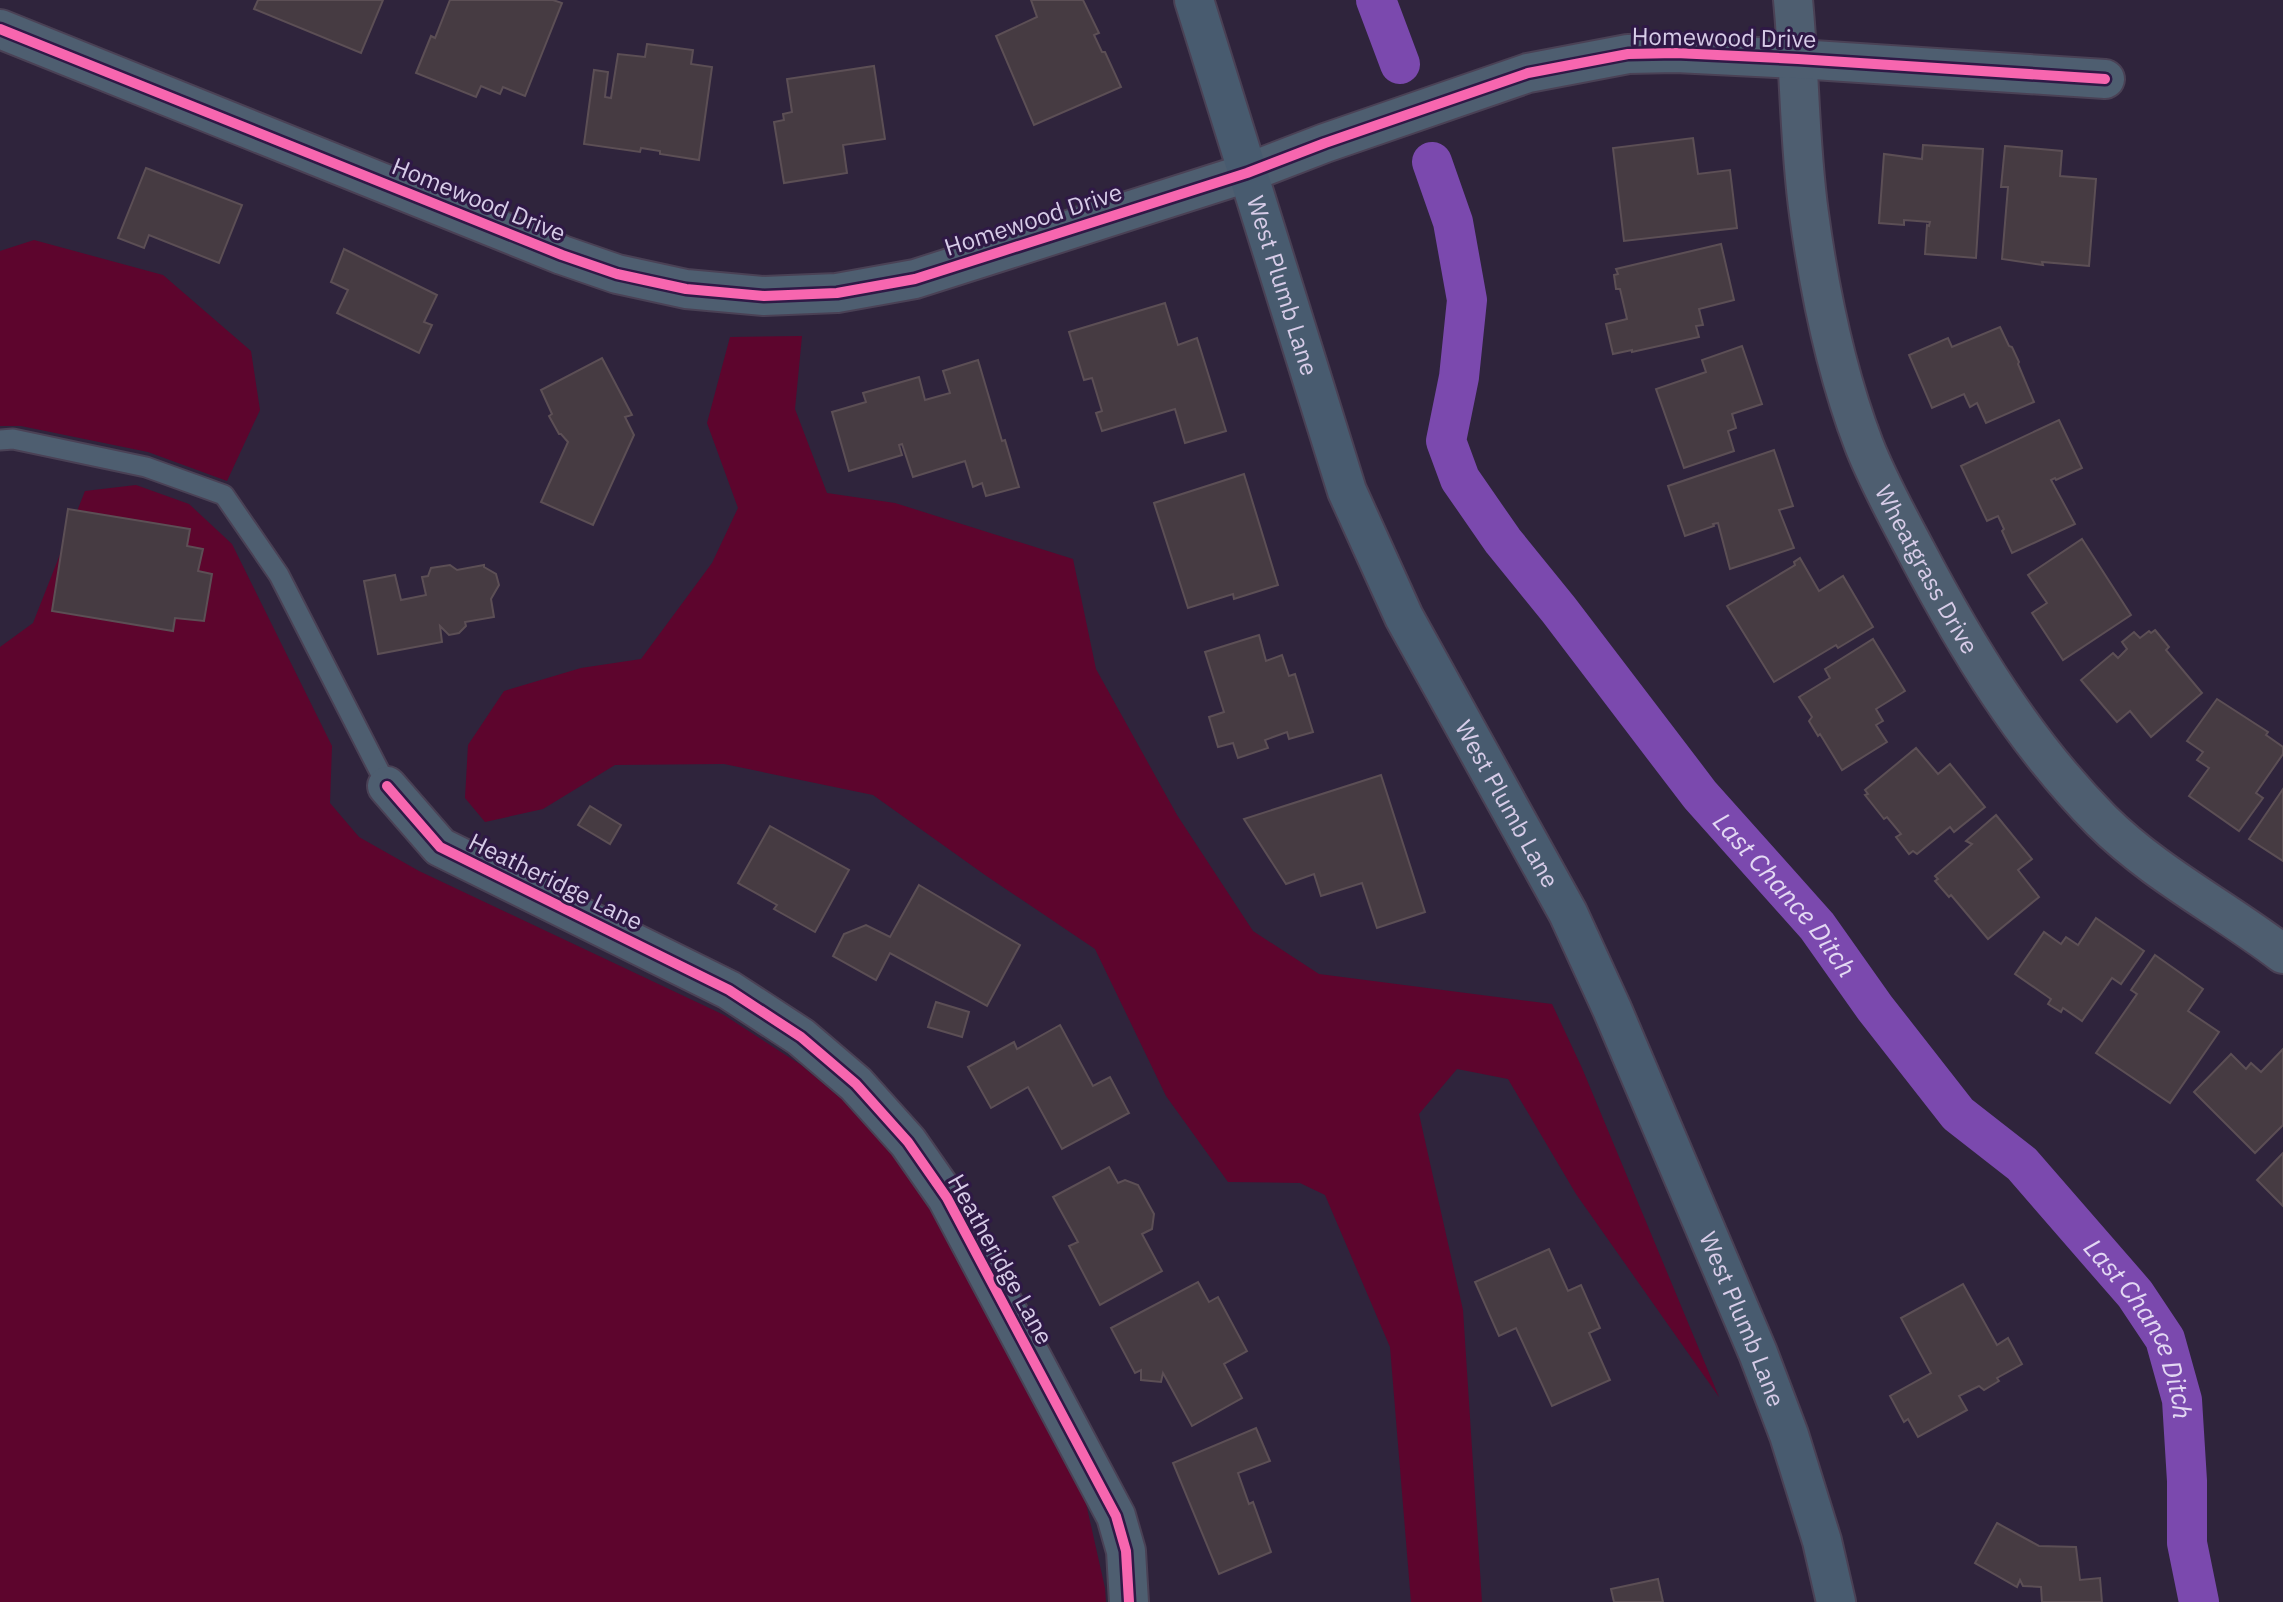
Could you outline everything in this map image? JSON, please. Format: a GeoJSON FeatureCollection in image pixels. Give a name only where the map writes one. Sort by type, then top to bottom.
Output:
{"type":"FeatureCollection","features":[{"type":"Feature","properties":{"kind":"main road","name":"West Plumb Lane"},"geometry":{"type":"LineString","coordinates":[[1194,0],[1347,491],[1404,617],[1568,913],[1622,1034],[1753,1341],[1789,1435],[1822,1541],[1836,1602]]}},
{"type":"Feature","properties":{"kind":"street","name":"Wheatgrass Drive"},"geometry":{"type":"LineString","coordinates":[[1793,0],[1808,214],[1821,288],[1839,365],[1864,445],[1897,515],[1944,604],[2025,731],[2102,821],[2165,874],[2283,954]]}},
{"type":"Feature","properties":{"kind":"street","name":"Homewood Drive"},"geometry":{"type":"LineString","coordinates":[[0,29],[562,255],[617,274],[686,289],[777,296],[838,293],[915,279],[1247,173],[1528,72],[1577,62],[1628,54],[1676,53],[1798,58],[2105,79]]}},
{"type":"Feature","properties":{"kind":"street","name":"Heatheridge Lane"},"geometry":{"type":"LineString","coordinates":[[387,786],[440,847],[729,990],[801,1037],[856,1084],[908,1142],[947,1198],[1116,1516],[1126,1551],[1129,1602]]}},
{"type":"Feature","properties":{"kind":"lane"},"geometry":{"type":"LineString","coordinates":[[0,440],[13,439],[146,467],[224,495],[279,575],[387,786]]}},
{"type":"Feature","properties":{"kind":"shaded area"},"geometry":{"type":"Polygon","coordinates":[[[34,240],[163,275],[251,351],[260,410],[227,481],[148,452],[21,426],[0,426],[0,251],[34,240]]]}},
{"type":"Feature","properties":{"kind":"shaded area"},"geometry":{"type":"Polygon","coordinates":[[[802,336],[795,409],[827,493],[895,503],[1073,559],[1096,669],[1177,815],[1253,931],[1319,974],[1552,1004],[1582,1068],[1719,1397],[1576,1194],[1508,1079],[1457,1069],[1419,1114],[1463,1310],[1482,1602],[1411,1602],[1390,1347],[1325,1195],[1300,1183],[1228,1182],[1166,1096],[1095,949],[873,795],[724,764],[615,765],[543,809],[485,822],[465,798],[468,745],[504,691],[581,668],[641,659],[712,563],[738,508],[707,423],[730,337],[802,336]]]}},
{"type":"Feature","properties":{"kind":"shaded area"},"geometry":{"type":"Polygon","coordinates":[[[136,485],[189,504],[232,544],[332,746],[330,803],[359,837],[419,871],[724,1015],[801,1065],[857,1112],[920,1186],[1085,1499],[1106,1602],[0,1602],[0,647],[33,623],[85,491],[136,485]]]}},
{"type":"Feature","properties":{"kind":"building"},"geometry":{"type":"Polygon","coordinates":[[[258,0],[383,0],[361,53],[254,9],[258,0]]]}},
{"type":"Feature","properties":{"kind":"building"},"geometry":{"type":"Polygon","coordinates":[[[450,0],[553,0],[562,3],[525,96],[503,87],[500,94],[481,86],[476,97],[416,73],[431,36],[435,38],[450,0]]]}},
{"type":"Feature","properties":{"kind":"building"},"geometry":{"type":"Polygon","coordinates":[[[1031,0],[1083,0],[1099,33],[1094,35],[1121,87],[1034,125],[996,36],[1037,17],[1031,0]]]}},
{"type":"Feature","properties":{"kind":"building"},"geometry":{"type":"Polygon","coordinates":[[[647,44],[693,50],[691,64],[712,67],[699,160],[641,148],[640,152],[584,144],[594,70],[608,72],[605,97],[611,98],[618,54],[645,57],[647,44]]]}},
{"type":"Feature","properties":{"kind":"building"},"geometry":{"type":"Polygon","coordinates":[[[874,66],[885,139],[843,145],[847,173],[784,183],[774,122],[784,120],[783,114],[792,112],[787,79],[874,66]]]}},
{"type":"Feature","properties":{"kind":"building"},"geometry":{"type":"Polygon","coordinates":[[[1693,138],[1698,174],[1730,170],[1737,228],[1624,241],[1613,148],[1693,138]]]}},
{"type":"Feature","properties":{"kind":"building"},"geometry":{"type":"Polygon","coordinates":[[[1923,145],[1983,149],[1976,258],[1925,254],[1927,225],[1929,226],[1930,222],[1904,220],[1904,225],[1879,223],[1884,154],[1922,159],[1923,145]]]}},
{"type":"Feature","properties":{"kind":"building"},"geometry":{"type":"Polygon","coordinates":[[[2005,146],[2062,151],[2060,176],[2096,179],[2089,266],[2042,262],[2043,265],[2002,259],[2008,187],[2001,187],[2005,146]]]}},
{"type":"Feature","properties":{"kind":"building"},"geometry":{"type":"Polygon","coordinates":[[[146,168],[242,205],[219,263],[149,235],[144,248],[118,238],[146,168]]]}},
{"type":"Feature","properties":{"kind":"building"},"geometry":{"type":"Polygon","coordinates":[[[1721,244],[1734,300],[1699,309],[1703,325],[1696,326],[1699,337],[1613,354],[1606,324],[1627,319],[1620,289],[1616,289],[1616,269],[1721,244]]]}},
{"type":"Feature","properties":{"kind":"building"},"geometry":{"type":"Polygon","coordinates":[[[344,249],[437,295],[424,322],[432,325],[419,353],[337,313],[348,290],[331,282],[344,249]]]}},
{"type":"Feature","properties":{"kind":"building"},"geometry":{"type":"Polygon","coordinates":[[[1165,303],[1178,345],[1197,338],[1226,431],[1185,443],[1175,409],[1102,431],[1096,413],[1102,411],[1092,378],[1084,380],[1069,332],[1165,303]]]}},
{"type":"Feature","properties":{"kind":"building"},"geometry":{"type":"Polygon","coordinates":[[[2000,327],[2019,362],[2034,402],[1986,423],[1977,403],[1970,407],[1964,394],[1932,408],[1909,355],[1948,338],[1952,347],[2000,327]]]}},
{"type":"Feature","properties":{"kind":"building"},"geometry":{"type":"Polygon","coordinates":[[[1742,346],[1762,404],[1732,414],[1736,428],[1728,431],[1734,451],[1684,468],[1656,389],[1706,372],[1702,360],[1742,346]]]}},
{"type":"Feature","properties":{"kind":"building"},"geometry":{"type":"Polygon","coordinates":[[[602,358],[632,415],[625,417],[634,435],[593,525],[541,502],[568,442],[559,434],[549,416],[552,414],[541,390],[602,358]]]}},
{"type":"Feature","properties":{"kind":"building"},"geometry":{"type":"Polygon","coordinates":[[[978,360],[1019,487],[986,496],[982,483],[973,487],[965,461],[913,477],[902,444],[899,445],[902,455],[849,471],[832,412],[866,402],[863,393],[919,377],[925,400],[950,393],[943,371],[978,360]]]}},
{"type":"Feature","properties":{"kind":"building"},"geometry":{"type":"Polygon","coordinates":[[[2059,420],[2082,468],[2051,480],[2075,524],[2012,553],[1998,516],[1987,521],[1961,466],[2059,420]]]}},
{"type":"Feature","properties":{"kind":"building"},"geometry":{"type":"Polygon","coordinates":[[[1774,450],[1793,506],[1779,510],[1794,548],[1730,569],[1718,523],[1685,536],[1668,486],[1774,450]]]}},
{"type":"Feature","properties":{"kind":"building"},"geometry":{"type":"Polygon","coordinates":[[[1244,474],[1278,585],[1234,599],[1233,594],[1188,608],[1154,503],[1244,474]]]}},
{"type":"Feature","properties":{"kind":"building"},"geometry":{"type":"Polygon","coordinates":[[[68,509],[190,529],[187,546],[203,549],[198,571],[212,574],[204,621],[175,618],[173,631],[52,611],[68,509]]]}},
{"type":"Feature","properties":{"kind":"building"},"geometry":{"type":"Polygon","coordinates":[[[2082,539],[2131,615],[2063,660],[2032,613],[2047,603],[2028,575],[2082,539]]]}},
{"type":"Feature","properties":{"kind":"building"},"geometry":{"type":"Polygon","coordinates":[[[1800,558],[1819,591],[1843,576],[1873,627],[1838,648],[1836,645],[1774,682],[1727,606],[1795,565],[1794,562],[1800,558]]]}},
{"type":"Feature","properties":{"kind":"building"},"geometry":{"type":"Polygon","coordinates":[[[450,565],[457,570],[484,565],[496,574],[499,585],[491,599],[494,617],[465,622],[466,626],[459,633],[449,635],[440,626],[442,642],[378,654],[364,581],[395,575],[401,600],[426,595],[422,577],[428,576],[431,568],[450,565]]]}},
{"type":"Feature","properties":{"kind":"building"},"geometry":{"type":"Polygon","coordinates":[[[2155,630],[2169,647],[2166,650],[2202,693],[2151,737],[2130,711],[2117,722],[2081,680],[2113,653],[2118,658],[2127,649],[2122,642],[2134,632],[2140,638],[2155,630]]]}},
{"type":"Feature","properties":{"kind":"building"},"geometry":{"type":"Polygon","coordinates":[[[1259,635],[1266,661],[1282,655],[1289,676],[1295,674],[1313,732],[1289,739],[1287,732],[1265,740],[1268,748],[1238,758],[1233,743],[1218,747],[1209,717],[1224,712],[1205,652],[1259,635]]]}},
{"type":"Feature","properties":{"kind":"building"},"geometry":{"type":"Polygon","coordinates":[[[1873,639],[1905,691],[1876,709],[1883,721],[1876,725],[1887,742],[1842,770],[1809,721],[1812,717],[1799,697],[1830,678],[1825,669],[1873,639]]]}},
{"type":"Feature","properties":{"kind":"building"},"geometry":{"type":"Polygon","coordinates":[[[2217,699],[2268,732],[2266,735],[2283,747],[2283,754],[2256,793],[2263,798],[2239,831],[2189,796],[2209,768],[2197,760],[2203,752],[2187,741],[2217,699]]]}},
{"type":"Feature","properties":{"kind":"building"},"geometry":{"type":"Polygon","coordinates":[[[1916,748],[1938,774],[1950,764],[1985,807],[1954,832],[1950,827],[1917,854],[1913,851],[1909,854],[1896,837],[1901,834],[1887,817],[1884,819],[1865,795],[1868,794],[1865,790],[1916,748]]]}},
{"type":"Feature","properties":{"kind":"building"},"geometry":{"type":"Polygon","coordinates":[[[1381,775],[1425,912],[1377,928],[1362,883],[1321,896],[1314,874],[1286,884],[1244,819],[1381,775]]]}},
{"type":"Feature","properties":{"kind":"building"},"geometry":{"type":"Polygon","coordinates":[[[2283,789],[2283,861],[2249,839],[2283,789]]]}},
{"type":"Feature","properties":{"kind":"building"},"geometry":{"type":"Polygon","coordinates":[[[590,806],[621,825],[610,844],[578,825],[590,806]]]}},
{"type":"Feature","properties":{"kind":"building"},"geometry":{"type":"Polygon","coordinates":[[[1996,815],[2032,859],[2018,870],[2039,897],[1988,939],[1951,895],[1949,897],[1935,881],[1938,879],[1935,876],[1972,844],[1966,841],[1996,815]]]}},
{"type":"Feature","properties":{"kind":"building"},"geometry":{"type":"Polygon","coordinates":[[[770,826],[849,870],[815,932],[774,909],[777,905],[738,883],[770,826]]]}},
{"type":"Feature","properties":{"kind":"building"},"geometry":{"type":"Polygon","coordinates":[[[919,885],[1020,945],[987,1006],[890,953],[876,980],[833,956],[844,934],[866,925],[890,937],[919,885]]]}},
{"type":"Feature","properties":{"kind":"building"},"geometry":{"type":"Polygon","coordinates":[[[2096,918],[2144,951],[2121,984],[2112,978],[2082,1021],[2063,1008],[2061,1012],[2048,1004],[2051,999],[2015,974],[2044,932],[2061,944],[2066,937],[2078,945],[2096,918]]]}},
{"type":"Feature","properties":{"kind":"building"},"geometry":{"type":"Polygon","coordinates":[[[2155,955],[2203,989],[2188,1011],[2219,1032],[2170,1103],[2096,1053],[2137,994],[2131,990],[2155,955]]]}},
{"type":"Feature","properties":{"kind":"building"},"geometry":{"type":"Polygon","coordinates":[[[936,1002],[969,1012],[962,1037],[928,1027],[936,1002]]]}},
{"type":"Feature","properties":{"kind":"building"},"geometry":{"type":"Polygon","coordinates":[[[1060,1025],[1093,1086],[1110,1077],[1129,1113],[1062,1149],[1028,1087],[991,1108],[968,1067],[1014,1042],[1017,1049],[1060,1025]]]}},
{"type":"Feature","properties":{"kind":"building"},"geometry":{"type":"Polygon","coordinates":[[[2283,1049],[2283,1125],[2255,1153],[2194,1092],[2231,1054],[2246,1069],[2251,1063],[2261,1072],[2283,1049]]]}},
{"type":"Feature","properties":{"kind":"building"},"geometry":{"type":"Polygon","coordinates":[[[2283,1153],[2283,1206],[2257,1180],[2283,1153]]]}},
{"type":"Feature","properties":{"kind":"building"},"geometry":{"type":"Polygon","coordinates":[[[1109,1167],[1118,1183],[1125,1180],[1138,1185],[1154,1214],[1152,1229],[1142,1234],[1162,1271],[1100,1305],[1069,1246],[1078,1242],[1053,1197],[1109,1167]]]}},
{"type":"Feature","properties":{"kind":"building"},"geometry":{"type":"Polygon","coordinates":[[[1549,1249],[1568,1291],[1581,1285],[1600,1328],[1589,1333],[1610,1380],[1552,1406],[1516,1328],[1499,1336],[1475,1282],[1549,1249]]]}},
{"type":"Feature","properties":{"kind":"building"},"geometry":{"type":"Polygon","coordinates":[[[1198,1282],[1209,1302],[1218,1297],[1247,1351],[1224,1364],[1242,1398],[1192,1426],[1163,1373],[1161,1382],[1141,1380],[1141,1370],[1135,1373],[1111,1328],[1198,1282]]]}},
{"type":"Feature","properties":{"kind":"building"},"geometry":{"type":"Polygon","coordinates":[[[1963,1284],[1997,1345],[2008,1338],[2022,1364],[1997,1378],[1999,1381],[1984,1390],[1979,1386],[1959,1396],[1967,1410],[1918,1437],[1908,1419],[1904,1422],[1890,1396],[1931,1373],[1901,1318],[1963,1284]]]}},
{"type":"Feature","properties":{"kind":"building"},"geometry":{"type":"Polygon","coordinates":[[[1256,1428],[1270,1461],[1238,1473],[1249,1504],[1253,1502],[1271,1552],[1219,1574],[1173,1463],[1256,1428]]]}},
{"type":"Feature","properties":{"kind":"building"},"geometry":{"type":"Polygon","coordinates":[[[1997,1523],[2039,1546],[2076,1547],[2080,1580],[2100,1578],[2102,1602],[2042,1602],[2041,1587],[2023,1586],[2020,1580],[2017,1587],[1975,1563],[1997,1523]]]}},
{"type":"Feature","properties":{"kind":"building"},"geometry":{"type":"Polygon","coordinates":[[[1658,1579],[1663,1602],[1614,1602],[1611,1589],[1658,1579]]]}},
{"type":"Feature","properties":{"kind":"waterway","name":"Last Chance Ditch"},"geometry":{"type":"LineString","coordinates":[[1376,0],[1400,64]]}},
{"type":"Feature","properties":{"kind":"waterway","name":"Last Chance Ditch"},"geometry":{"type":"LineString","coordinates":[[1432,162],[1453,222],[1467,300],[1459,377],[1446,441],[1460,479],[1503,541],[1700,795],[1817,926],[1875,1008],[1958,1114],[2022,1164],[2135,1294],[2165,1339],[2182,1400],[2187,1481],[2187,1543],[2199,1602]]}},
{"type":"Feature","properties":{"kind":"cycle path"},"geometry":{"type":"LineString","coordinates":[[0,29],[562,255],[617,274],[686,289],[764,296],[837,293],[915,279],[1247,173],[1325,143],[1528,73],[1628,54],[1676,53],[1798,59],[2105,79]]}},
{"type":"Feature","properties":{"kind":"cycle path"},"geometry":{"type":"LineString","coordinates":[[387,786],[440,847],[729,990],[801,1037],[856,1084],[908,1142],[947,1198],[1116,1516],[1126,1551],[1129,1602]]}}]}
